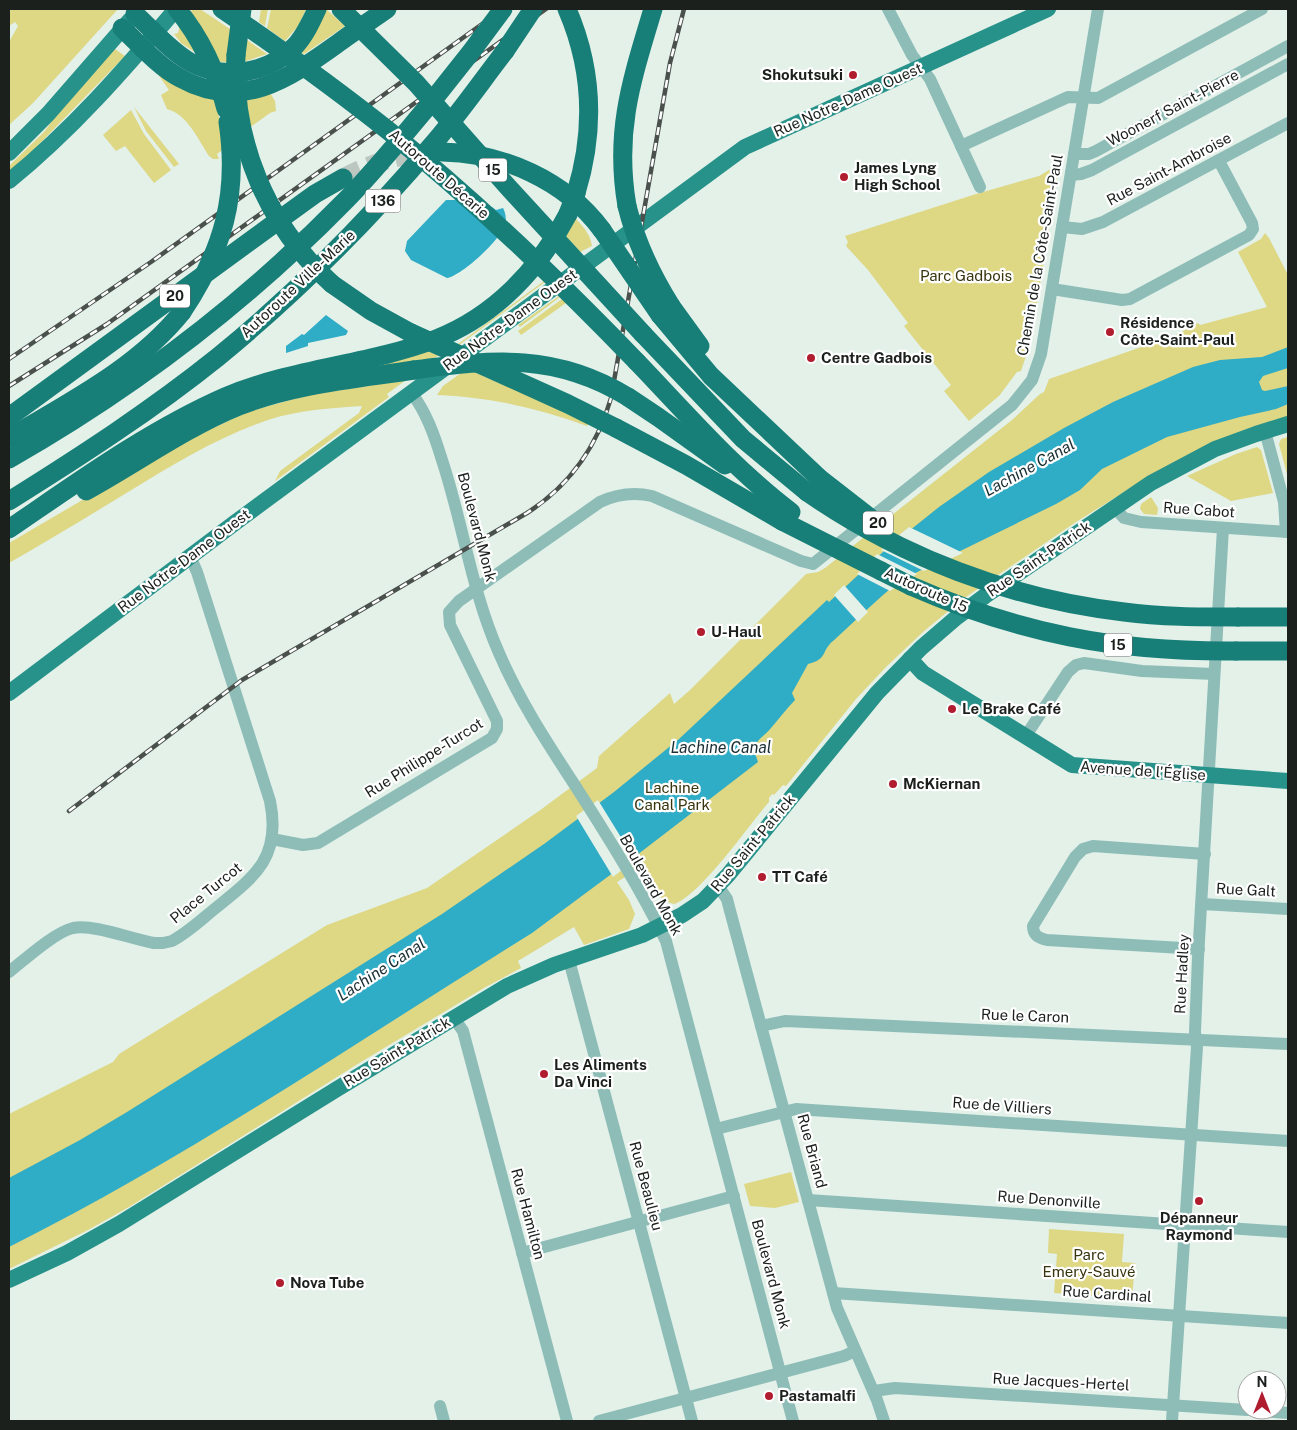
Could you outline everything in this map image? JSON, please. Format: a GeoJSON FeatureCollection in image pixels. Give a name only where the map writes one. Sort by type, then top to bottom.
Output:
{"type":"FeatureCollection","features":[{"type":"Feature","properties":{"kind":"highway"},"geometry":{"type":"LineString","coordinates":[[9,438],[126,364],[155,341],[182,312],[208,269],[225,220],[230,194],[232,168],[227,116],[220,87],[207,56],[177,9]]}},
{"type":"Feature","properties":{"kind":"highway","name":"Autoroute Décarie"},"geometry":{"type":"LineString","coordinates":[[222,9],[352,101],[436,170],[546,270],[709,438],[767,493]]}},
{"type":"Feature","properties":{"kind":"highway"},"geometry":{"type":"LineString","coordinates":[[242,9],[235,80],[238,113],[248,154],[258,182],[275,215],[312,264],[332,284],[371,312],[411,333],[568,404],[787,517]]}},
{"type":"Feature","properties":{"kind":"highway"},"geometry":{"type":"LineString","coordinates":[[138,11],[178,54],[201,67],[224,73],[250,71],[267,66],[289,52],[306,32],[316,9]]}},
{"type":"Feature","properties":{"kind":"highway","name":"15"},"geometry":{"type":"LineString","coordinates":[[340,9],[411,78],[508,188],[643,334],[744,439],[807,492],[844,516],[877,536],[940,564]]}},
{"type":"Feature","properties":{"kind":"highway"},"geometry":{"type":"LineString","coordinates":[[122,28],[174,74],[189,82],[216,90],[242,91],[261,88],[288,76],[386,9]]}},
{"type":"Feature","properties":{"kind":"highway","name":"Autoroute Ville-Marie"},"geometry":{"type":"LineString","coordinates":[[9,458],[65,426],[184,343],[237,302],[299,246],[345,201],[428,105],[471,52],[502,9]]}},
{"type":"Feature","properties":{"kind":"highway","name":"Autoroute Ville-Marie"},"geometry":{"type":"LineString","coordinates":[[9,501],[108,438],[160,401],[218,357],[288,296],[349,237],[434,143],[505,51],[534,9]]}},
{"type":"Feature","properties":{"kind":"highway"},"geometry":{"type":"LineString","coordinates":[[9,529],[146,439],[194,412],[226,397],[269,381],[421,344],[449,333],[500,301],[522,281],[548,248],[568,214],[584,162],[589,129],[588,92],[582,52],[567,9]]}},
{"type":"Feature","properties":{"kind":"highway"},"geometry":{"type":"LineString","coordinates":[[653,9],[630,89],[624,119],[623,178],[632,226],[643,255],[658,284],[666,311]]}},
{"type":"Feature","properties":{"kind":"highway","name":"20"},"geometry":{"type":"LineString","coordinates":[[442,152],[503,161],[533,173],[568,195],[585,210],[602,230],[666,311],[711,376],[819,478],[883,528],[940,564]]}},
{"type":"Feature","properties":{"kind":"highway","name":"20"},"geometry":{"type":"LineString","coordinates":[[9,417],[290,212],[343,178]]}},
{"type":"Feature","properties":{"kind":"highway"},"geometry":{"type":"LineString","coordinates":[[9,534],[192,429],[240,406],[269,396],[302,388],[478,362],[530,363],[578,374],[601,383],[658,416],[709,455],[767,493]]}},
{"type":"Feature","properties":{"kind":"highway","name":"15"},"geometry":{"type":"LineString","coordinates":[[767,493],[787,517]]}},
{"type":"Feature","properties":{"kind":"highway","name":"Autoroute 15"},"geometry":{"type":"LineString","coordinates":[[787,517],[881,571],[958,606],[1043,632],[1087,641],[1139,648],[1192,651],[1288,651]]}},
{"type":"Feature","properties":{"kind":"highway","name":"Autoroute 15"},"geometry":{"type":"LineString","coordinates":[[940,564],[1007,588],[1075,605],[1145,614],[1288,617]]}},
{"type":"Feature","properties":{"kind":"main road"},"geometry":{"type":"LineString","coordinates":[[9,181],[84,113],[177,9]]}},
{"type":"Feature","properties":{"kind":"main road","name":"Rue Notre-Dame Ouest"},"geometry":{"type":"LineString","coordinates":[[9,693],[411,392],[745,147],[1048,9]]}},
{"type":"Feature","properties":{"kind":"main road"},"geometry":{"type":"LineString","coordinates":[[9,153],[48,114],[138,11]]}},
{"type":"Feature","properties":{"kind":"main road","name":"Rue Saint-Patrick"},"geometry":{"type":"LineString","coordinates":[[9,1280],[78,1247],[125,1220],[454,1018],[525,977],[642,935],[694,907],[718,886],[862,711],[910,659],[948,625],[985,596],[1145,486],[1195,458],[1231,442],[1288,424]]}},
{"type":"Feature","properties":{"kind":"main road","name":"Avenue de l'Église"},"geometry":{"type":"LineString","coordinates":[[910,659],[923,673],[1072,765],[1288,781]]}},
{"type":"Feature","properties":{"kind":"street"},"geometry":{"type":"LineString","coordinates":[[888,9],[912,55],[930,79],[980,187]]}},
{"type":"Feature","properties":{"kind":"street","name":"Chemin de la Côte-Saint-Paul"},"geometry":{"type":"LineString","coordinates":[[476,589],[595,506],[625,494],[640,494],[657,498],[801,561],[809,564],[816,563],[904,490],[1018,400],[1028,387],[1037,367],[1052,290],[1098,9]]}},
{"type":"Feature","properties":{"kind":"street"},"geometry":{"type":"LineString","coordinates":[[961,146],[1068,97],[1098,98],[1262,9]]}},
{"type":"Feature","properties":{"kind":"street","name":"Woonerf Saint-Pierre"},"geometry":{"type":"LineString","coordinates":[[1074,154],[1096,152],[1288,46]]}},
{"type":"Feature","properties":{"kind":"street","name":"Woonerf Saint-Pierre"},"geometry":{"type":"LineString","coordinates":[[1071,174],[1081,174],[1092,170],[1288,64]]}},
{"type":"Feature","properties":{"kind":"street","name":"Rue Saint-Ambroise"},"geometry":{"type":"LineString","coordinates":[[1062,228],[1082,229],[1098,224],[1288,123]]}},
{"type":"Feature","properties":{"kind":"street"},"geometry":{"type":"LineString","coordinates":[[1052,290],[1125,300],[1130,299],[1250,235],[1253,229],[1252,223],[1219,161]]}},
{"type":"Feature","properties":{"kind":"street","name":"Boulevard Monk"},"geometry":{"type":"LineString","coordinates":[[411,392],[424,412],[448,476],[476,589],[503,664],[541,733],[629,875],[666,941],[793,1421]]}},
{"type":"Feature","properties":{"kind":"street"},"geometry":{"type":"LineString","coordinates":[[1265,430],[1284,504],[1287,532]]}},
{"type":"Feature","properties":{"kind":"street","name":"Rue Cabot"},"geometry":{"type":"LineString","coordinates":[[1114,507],[1124,518],[1136,522],[1287,532]]}},
{"type":"Feature","properties":{"kind":"street","name":"Rue Hadley"},"geometry":{"type":"LineString","coordinates":[[1172,1421],[1197,1047],[1195,1032],[1199,949],[1223,528]]}},
{"type":"Feature","properties":{"kind":"street","name":"Place Turcot"},"geometry":{"type":"LineString","coordinates":[[9,972],[57,935],[74,928],[93,928],[154,943],[163,943],[176,939],[251,879],[262,864],[272,839],[273,822],[268,796],[194,562],[190,556]]}},
{"type":"Feature","properties":{"kind":"street","name":"Rue Philippe-Turcot"},"geometry":{"type":"LineString","coordinates":[[272,839],[303,846],[318,842],[494,736],[497,729],[497,721],[450,625],[448,616],[454,605],[476,589]]}},
{"type":"Feature","properties":{"kind":"street"},"geometry":{"type":"LineString","coordinates":[[1026,737],[1068,672],[1076,664],[1084,663],[1142,670],[1214,674]]}},
{"type":"Feature","properties":{"kind":"street"},"geometry":{"type":"LineString","coordinates":[[1199,949],[1047,940],[1038,937],[1034,933],[1033,926],[1075,856],[1083,848],[1093,846],[1205,854]]}},
{"type":"Feature","properties":{"kind":"street","name":"Rue Briand"},"geometry":{"type":"LineString","coordinates":[[718,886],[727,899],[833,1293],[843,1325],[874,1391],[884,1421]]}},
{"type":"Feature","properties":{"kind":"street","name":"Rue Galt"},"geometry":{"type":"LineString","coordinates":[[1202,904],[1288,909]]}},
{"type":"Feature","properties":{"kind":"street","name":"Rue Beaulieu"},"geometry":{"type":"LineString","coordinates":[[570,960],[692,1421]]}},
{"type":"Feature","properties":{"kind":"street","name":"Rue Hamilton"},"geometry":{"type":"LineString","coordinates":[[454,1018],[463,1031],[567,1421]]}},
{"type":"Feature","properties":{"kind":"street","name":"Rue le Caron"},"geometry":{"type":"LineString","coordinates":[[761,1026],[785,1021],[1288,1044]]}},
{"type":"Feature","properties":{"kind":"street","name":"Rue de Villiers"},"geometry":{"type":"LineString","coordinates":[[716,1128],[796,1109],[1288,1141]]}},
{"type":"Feature","properties":{"kind":"street"},"geometry":{"type":"LineString","coordinates":[[522,1253],[734,1196]]}},
{"type":"Feature","properties":{"kind":"street","name":"Rue Denonville"},"geometry":{"type":"LineString","coordinates":[[808,1200],[1288,1232]]}},
{"type":"Feature","properties":{"kind":"street","name":"Rue Cardinal"},"geometry":{"type":"LineString","coordinates":[[833,1293],[1288,1323]]}},
{"type":"Feature","properties":{"kind":"street"},"geometry":{"type":"LineString","coordinates":[[599,1421],[844,1356],[856,1351]]}},
{"type":"Feature","properties":{"kind":"street","name":"Rue Jacques-Hertel"},"geometry":{"type":"LineString","coordinates":[[874,1391],[895,1388],[1237,1409]]}},
{"type":"Feature","properties":{"kind":"street"},"geometry":{"type":"LineString","coordinates":[[440,1406],[444,1421]]}},
{"type":"Feature","properties":{"kind":"green space"},"geometry":{"type":"Polygon","coordinates":[[[14,9],[118,9],[33,103],[9,125],[9,42],[18,26],[15,22],[9,26],[9,11],[14,9]]]}},
{"type":"Feature","properties":{"kind":"green space"},"geometry":{"type":"Polygon","coordinates":[[[193,9],[200,9],[233,31],[230,63],[215,61],[188,14],[193,9]]]}},
{"type":"Feature","properties":{"kind":"green space"},"geometry":{"type":"Polygon","coordinates":[[[261,9],[268,9],[265,26],[259,22],[261,9]]]}},
{"type":"Feature","properties":{"kind":"green space"},"geometry":{"type":"Polygon","coordinates":[[[271,9],[306,9],[299,25],[285,41],[267,28],[271,9]]]}},
{"type":"Feature","properties":{"kind":"green space"},"geometry":{"type":"Polygon","coordinates":[[[326,9],[345,26],[304,54],[300,52],[326,9]]]}},
{"type":"Feature","properties":{"kind":"green space"},"geometry":{"type":"Polygon","coordinates":[[[180,24],[199,55],[181,43],[174,34],[178,33],[180,24]]]}},
{"type":"Feature","properties":{"kind":"green space"},"geometry":{"type":"Polygon","coordinates":[[[247,40],[267,54],[243,62],[247,40]]]}},
{"type":"Feature","properties":{"kind":"green space"},"geometry":{"type":"Polygon","coordinates":[[[115,49],[125,56],[11,173],[9,166],[44,132],[76,89],[115,49]]]}},
{"type":"Feature","properties":{"kind":"green space"},"geometry":{"type":"Polygon","coordinates":[[[157,73],[216,98],[224,149],[217,154],[219,159],[213,159],[209,156],[186,122],[180,116],[167,109],[161,95],[169,90],[157,73]]]}},
{"type":"Feature","properties":{"kind":"green space"},"geometry":{"type":"Polygon","coordinates":[[[270,93],[275,101],[276,111],[270,113],[249,128],[244,99],[270,93]]]}},
{"type":"Feature","properties":{"kind":"green space"},"geometry":{"type":"Polygon","coordinates":[[[134,107],[179,164],[174,167],[146,131],[134,107]]]}},
{"type":"Feature","properties":{"kind":"green space"},"geometry":{"type":"Polygon","coordinates":[[[131,110],[144,134],[171,170],[154,183],[125,146],[116,151],[103,135],[131,110]]]}},
{"type":"Feature","properties":{"kind":"green space","name":"Parc Gadbois"},"geometry":{"type":"Polygon","coordinates":[[[1057,160],[1060,160],[1031,341],[1021,371],[1017,372],[999,396],[969,421],[944,391],[951,385],[904,326],[908,323],[868,270],[846,246],[848,242],[845,236],[1039,176],[1054,167],[1057,160]]]}},
{"type":"Feature","properties":{"kind":"green space"},"geometry":{"type":"Polygon","coordinates":[[[573,216],[587,233],[592,246],[580,252],[564,234],[573,216]]]}},
{"type":"Feature","properties":{"kind":"green space","name":"Lachine Canal Park"},"geometry":{"type":"Polygon","coordinates":[[[1265,233],[1288,275],[1288,417],[1158,471],[1076,522],[963,599],[923,632],[856,699],[786,786],[783,785],[774,795],[772,794],[769,802],[724,859],[685,898],[674,904],[667,902],[654,890],[640,868],[617,882],[629,900],[635,914],[629,929],[584,945],[574,927],[518,961],[521,968],[361,1062],[129,1207],[88,1230],[9,1269],[9,1114],[113,1062],[119,1054],[327,925],[427,888],[539,811],[597,768],[599,756],[670,693],[674,704],[690,690],[806,574],[818,572],[825,568],[1012,420],[1044,392],[1049,379],[1176,335],[1198,323],[1200,325],[1267,307],[1238,252],[1261,239],[1265,233]]]}},
{"type":"Feature","properties":{"kind":"green space"},"geometry":{"type":"Polygon","coordinates":[[[544,281],[545,282],[439,358],[544,281]]]}},
{"type":"Feature","properties":{"kind":"green space"},"geometry":{"type":"Polygon","coordinates":[[[559,296],[520,327],[518,325],[559,296]]]}},
{"type":"Feature","properties":{"kind":"green space"},"geometry":{"type":"Polygon","coordinates":[[[562,299],[566,303],[521,335],[518,331],[562,299]]]}},
{"type":"Feature","properties":{"kind":"green space"},"geometry":{"type":"Polygon","coordinates":[[[431,348],[442,353],[432,360],[430,358],[426,361],[313,382],[431,348]]]}},
{"type":"Feature","properties":{"kind":"green space"},"geometry":{"type":"Polygon","coordinates":[[[489,353],[493,355],[479,373],[483,376],[589,422],[587,426],[514,404],[476,398],[437,395],[443,386],[489,353]]]}},
{"type":"Feature","properties":{"kind":"green space"},"geometry":{"type":"Polygon","coordinates":[[[406,380],[387,394],[389,397],[275,481],[280,471],[359,413],[362,406],[291,414],[250,426],[182,460],[9,563],[9,543],[178,444],[250,411],[309,395],[406,380]]]}},
{"type":"Feature","properties":{"kind":"green space"},"geometry":{"type":"Polygon","coordinates":[[[1288,437],[1288,478],[1279,444],[1281,439],[1288,437]]]}},
{"type":"Feature","properties":{"kind":"green space"},"geometry":{"type":"Polygon","coordinates":[[[1257,447],[1261,450],[1273,493],[1231,501],[1187,476],[1236,454],[1257,447]]]}},
{"type":"Feature","properties":{"kind":"green space"},"geometry":{"type":"Polygon","coordinates":[[[1151,497],[1158,508],[1157,515],[1144,514],[1140,509],[1141,504],[1151,497]]]}},
{"type":"Feature","properties":{"kind":"green space"},"geometry":{"type":"Polygon","coordinates":[[[791,1172],[799,1202],[775,1208],[750,1206],[744,1184],[791,1172]]]}},
{"type":"Feature","properties":{"kind":"green space","name":"Parc Emery-Sauvé"},"geometry":{"type":"Polygon","coordinates":[[[1049,1229],[1124,1234],[1122,1262],[1135,1263],[1132,1299],[1054,1293],[1057,1254],[1048,1253],[1049,1229]]]}},
{"type":"Feature","properties":{"kind":"water"},"geometry":{"type":"Polygon","coordinates":[[[446,200],[460,200],[492,207],[496,210],[503,208],[506,219],[501,233],[487,249],[470,265],[447,278],[411,260],[405,251],[407,241],[446,200]]]}},
{"type":"Feature","properties":{"kind":"water"},"geometry":{"type":"Polygon","coordinates":[[[326,315],[348,331],[346,335],[308,343],[308,346],[286,353],[286,346],[302,334],[304,335],[326,315]]]}},
{"type":"Feature","properties":{"kind":"water","name":"Lachine Canal"},"geometry":{"type":"Polygon","coordinates":[[[1288,347],[1288,368],[1263,376],[1259,382],[1262,390],[1265,391],[1288,386],[1288,404],[1276,409],[1167,437],[1102,469],[1080,490],[1056,504],[901,580],[833,641],[819,660],[808,664],[792,693],[795,700],[757,742],[755,750],[758,762],[637,855],[532,933],[274,1096],[143,1175],[9,1247],[9,1178],[127,1112],[442,914],[544,844],[614,792],[679,739],[827,600],[829,602],[884,551],[939,507],[989,472],[1113,402],[1193,367],[1220,360],[1262,357],[1288,347]]]}},
{"type":"Feature","properties":{"kind":"pier"},"geometry":{"type":"Polygon","coordinates":[[[909,527],[963,553],[924,571],[881,550],[909,527]]]}},
{"type":"Feature","properties":{"kind":"pier"},"geometry":{"type":"Polygon","coordinates":[[[877,554],[917,574],[890,591],[857,574],[877,554]]]}},
{"type":"Feature","properties":{"kind":"pier"},"geometry":{"type":"Polygon","coordinates":[[[844,585],[868,612],[858,622],[834,595],[844,585]]]}},
{"type":"Feature","properties":{"kind":"pier"},"geometry":{"type":"Polygon","coordinates":[[[598,800],[635,860],[613,877],[576,816],[598,800]]]}},
{"type":"Feature","properties":{"kind":"tunnel"},"geometry":{"type":"LineString","coordinates":[[343,178],[363,168],[384,161],[428,152]]}},
{"type":"Feature","properties":{"kind":"railway"},"geometry":{"type":"LineString","coordinates":[[9,359],[151,262],[503,9]]}},
{"type":"Feature","properties":{"kind":"railway"},"geometry":{"type":"LineString","coordinates":[[9,386],[107,324],[546,9]]}},
{"type":"Feature","properties":{"kind":"railway"},"geometry":{"type":"LineString","coordinates":[[69,811],[242,680],[527,513],[556,491],[580,464],[598,433],[611,398],[670,63],[684,9]]}},
{"type":"Feature","properties":{"kind":"place","name":"Shokutsuki"},"geometry":{"type":"Point","coordinates":[853,75]}},
{"type":"Feature","properties":{"kind":"place","name":"James Lyng High School"},"geometry":{"type":"Point","coordinates":[844,177]}},
{"type":"Feature","properties":{"kind":"place","name":"Résidence Côte-Saint-Paul"},"geometry":{"type":"Point","coordinates":[1110,332]}},
{"type":"Feature","properties":{"kind":"place","name":"Centre Gadbois"},"geometry":{"type":"Point","coordinates":[811,358]}},
{"type":"Feature","properties":{"kind":"place","name":"U-Haul"},"geometry":{"type":"Point","coordinates":[701,632]}},
{"type":"Feature","properties":{"kind":"place","name":"Le Brake Café"},"geometry":{"type":"Point","coordinates":[952,709]}},
{"type":"Feature","properties":{"kind":"place","name":"McKiernan"},"geometry":{"type":"Point","coordinates":[893,784]}},
{"type":"Feature","properties":{"kind":"place","name":"TT Café"},"geometry":{"type":"Point","coordinates":[762,877]}},
{"type":"Feature","properties":{"kind":"place","name":"Les Aliments Da Vinci"},"geometry":{"type":"Point","coordinates":[544,1074]}},
{"type":"Feature","properties":{"kind":"place","name":"Dépanneur Raymond"},"geometry":{"type":"Point","coordinates":[1199,1201]}},
{"type":"Feature","properties":{"kind":"place","name":"Nova Tube"},"geometry":{"type":"Point","coordinates":[280,1283]}},
{"type":"Feature","properties":{"kind":"place","name":"Pastamalfi"},"geometry":{"type":"Point","coordinates":[769,1396]}}]}
